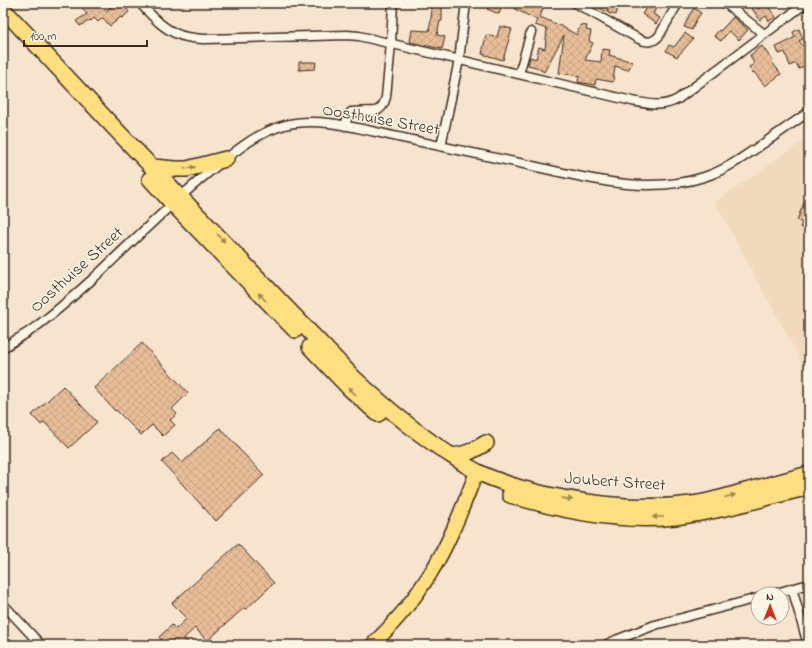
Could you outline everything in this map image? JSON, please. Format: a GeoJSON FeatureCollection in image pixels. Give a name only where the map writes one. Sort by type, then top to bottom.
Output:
{"type":"FeatureCollection","features":[{"type":"Feature","properties":{"kind":"highway"},"geometry":{"type":"LineString","coordinates":[[3,9],[152,167],[176,200],[330,368],[372,409],[393,427],[423,449],[475,476]]}},
{"type":"Feature","properties":{"kind":"highway"},"geometry":{"type":"LineString","coordinates":[[3,22],[101,125],[176,200],[282,301],[330,353],[379,401],[435,445],[452,456],[475,476]]}},
{"type":"Feature","properties":{"kind":"highway"},"geometry":{"type":"LineString","coordinates":[[152,167],[187,169],[226,159]]}},
{"type":"Feature","properties":{"kind":"highway"},"geometry":{"type":"LineString","coordinates":[[452,456],[467,454],[486,443]]}},
{"type":"Feature","properties":{"kind":"highway","name":"Joubert Street"},"geometry":{"type":"LineString","coordinates":[[475,476],[489,477],[546,495],[564,498],[613,505],[675,506],[703,502],[809,474]]}},
{"type":"Feature","properties":{"kind":"highway","name":"Joubert Street"},"geometry":{"type":"LineString","coordinates":[[475,476],[501,493],[531,502],[559,509],[637,518],[674,517],[705,512],[809,487]]}},
{"type":"Feature","properties":{"kind":"main road"},"geometry":{"type":"LineString","coordinates":[[372,645],[405,609],[417,594],[430,573],[445,547],[475,476]]}},
{"type":"Feature","properties":{"kind":"street"},"geometry":{"type":"LineString","coordinates":[[140,3],[164,27],[186,37],[205,39],[347,35],[359,36],[650,104],[665,104],[678,99],[806,3]]}},
{"type":"Feature","properties":{"kind":"street"},"geometry":{"type":"LineString","coordinates":[[345,126],[348,116],[352,112],[375,111],[383,106],[386,97],[393,3]]}},
{"type":"Feature","properties":{"kind":"street"},"geometry":{"type":"LineString","coordinates":[[440,146],[459,60],[466,3]]}},
{"type":"Feature","properties":{"kind":"street"},"geometry":{"type":"LineString","coordinates":[[575,3],[640,39],[652,42],[659,36],[678,3]]}},
{"type":"Feature","properties":{"kind":"street"},"geometry":{"type":"LineString","coordinates":[[725,3],[764,34]]}},
{"type":"Feature","properties":{"kind":"street"},"geometry":{"type":"LineString","coordinates":[[519,74],[531,32]]}},
{"type":"Feature","properties":{"kind":"street","name":"Oosthuise Street"},"geometry":{"type":"LineString","coordinates":[[3,348],[32,330],[56,310],[94,277],[176,200],[244,144],[263,133],[286,125],[314,122],[327,123],[604,181],[642,185],[664,185],[704,177],[718,171],[752,152],[809,112]]}},
{"type":"Feature","properties":{"kind":"street"},"geometry":{"type":"LineString","coordinates":[[808,645],[792,588],[809,584]]}},
{"type":"Feature","properties":{"kind":"street"},"geometry":{"type":"LineString","coordinates":[[605,645],[655,625],[750,600]]}},
{"type":"Feature","properties":{"kind":"street"},"geometry":{"type":"LineString","coordinates":[[3,604],[41,645]]}},
{"type":"Feature","properties":{"kind":"shaded area"},"geometry":{"type":"Polygon","coordinates":[[[809,137],[809,375],[715,202],[809,137]]]}},
{"type":"Feature","properties":{"kind":"building"},"geometry":{"type":"Polygon","coordinates":[[[79,3],[99,3],[106,11],[115,3],[122,3],[129,12],[110,26],[103,18],[98,22],[94,18],[80,26],[76,21],[87,14],[79,3]]]}},
{"type":"Feature","properties":{"kind":"building"},"geometry":{"type":"Polygon","coordinates":[[[431,3],[442,3],[442,21],[440,21],[437,35],[445,37],[442,49],[410,42],[412,30],[429,31],[432,11],[431,3]]]}},
{"type":"Feature","properties":{"kind":"building"},"geometry":{"type":"Polygon","coordinates":[[[489,3],[502,6],[499,14],[487,9],[489,3]]]}},
{"type":"Feature","properties":{"kind":"building"},"geometry":{"type":"Polygon","coordinates":[[[518,3],[532,7],[533,3],[545,3],[540,17],[577,35],[580,25],[587,26],[586,30],[591,31],[589,41],[593,43],[585,60],[601,62],[602,49],[610,50],[609,55],[633,62],[628,70],[615,66],[613,82],[596,79],[595,85],[578,82],[579,76],[559,73],[564,35],[544,72],[536,67],[528,65],[530,57],[536,59],[539,47],[545,49],[547,29],[535,25],[537,20],[515,9],[518,3]]]}},
{"type":"Feature","properties":{"kind":"building"},"geometry":{"type":"Polygon","coordinates":[[[590,3],[612,3],[610,6],[618,8],[616,15],[608,13],[608,10],[607,12],[590,3]]]}},
{"type":"Feature","properties":{"kind":"building"},"geometry":{"type":"Polygon","coordinates":[[[650,3],[659,3],[653,14],[660,18],[656,24],[642,14],[650,3]]]}},
{"type":"Feature","properties":{"kind":"building"},"geometry":{"type":"Polygon","coordinates":[[[748,3],[751,3],[759,9],[766,4],[776,17],[769,21],[766,16],[760,20],[748,3]]]}},
{"type":"Feature","properties":{"kind":"building"},"geometry":{"type":"Polygon","coordinates":[[[694,8],[701,13],[692,30],[684,27],[694,8]]]}},
{"type":"Feature","properties":{"kind":"building"},"geometry":{"type":"Polygon","coordinates":[[[733,17],[748,30],[739,40],[729,31],[721,41],[714,36],[724,27],[733,17]]]}},
{"type":"Feature","properties":{"kind":"building"},"geometry":{"type":"Polygon","coordinates":[[[500,26],[512,29],[503,60],[482,54],[486,35],[497,37],[500,26]]]}},
{"type":"Feature","properties":{"kind":"building"},"geometry":{"type":"Polygon","coordinates":[[[799,29],[803,39],[799,41],[809,53],[809,56],[804,60],[806,65],[799,69],[796,63],[790,66],[785,52],[779,54],[776,47],[795,37],[793,32],[799,29]]]}},
{"type":"Feature","properties":{"kind":"building"},"geometry":{"type":"Polygon","coordinates":[[[685,33],[693,39],[677,57],[666,51],[669,45],[674,47],[685,33]]]}},
{"type":"Feature","properties":{"kind":"building"},"geometry":{"type":"Polygon","coordinates":[[[762,46],[781,74],[765,86],[749,67],[754,64],[750,55],[762,46]]]}},
{"type":"Feature","properties":{"kind":"building"},"geometry":{"type":"Polygon","coordinates":[[[299,62],[316,62],[315,69],[299,70],[299,62]]]}},
{"type":"Feature","properties":{"kind":"building"},"geometry":{"type":"Polygon","coordinates":[[[809,191],[809,231],[800,227],[802,223],[797,220],[809,191]]]}},
{"type":"Feature","properties":{"kind":"building"},"geometry":{"type":"Polygon","coordinates":[[[142,343],[188,393],[172,409],[177,414],[170,420],[175,425],[163,436],[152,425],[141,435],[116,410],[115,411],[94,388],[142,343]]]}},
{"type":"Feature","properties":{"kind":"building"},"geometry":{"type":"Polygon","coordinates":[[[63,386],[97,422],[69,448],[44,422],[41,425],[32,415],[63,386]]]}},
{"type":"Feature","properties":{"kind":"building"},"geometry":{"type":"Polygon","coordinates":[[[220,428],[264,475],[216,521],[162,462],[172,453],[182,463],[220,428]]]}},
{"type":"Feature","properties":{"kind":"building"},"geometry":{"type":"Polygon","coordinates":[[[238,544],[274,583],[246,609],[244,608],[207,641],[195,628],[184,638],[188,642],[184,645],[166,645],[159,637],[172,625],[176,629],[187,618],[172,603],[238,544]]]}}]}
